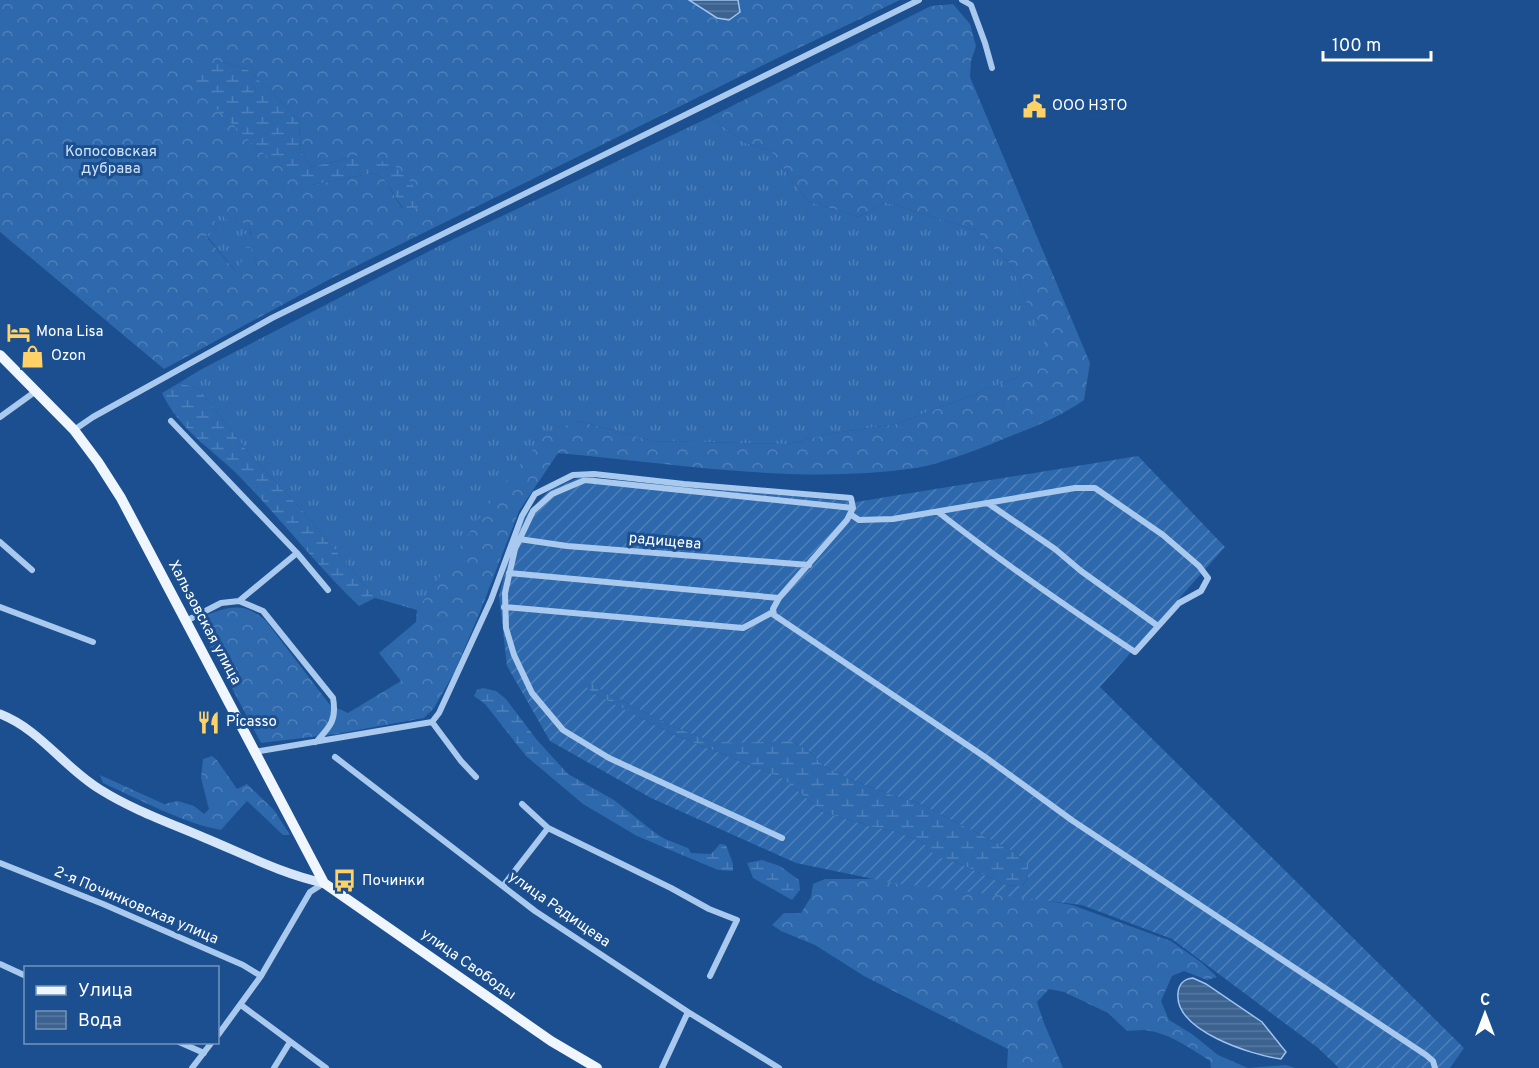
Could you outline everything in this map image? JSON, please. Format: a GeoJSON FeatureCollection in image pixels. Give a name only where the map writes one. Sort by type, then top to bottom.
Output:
{"type":"FeatureCollection","features":[{"type":"Feature","properties":{"kind":"main road","name":"Хальзовская улица"},"geometry":{"type":"LineString","coordinates":[[0,355],[74,430],[121,498],[324,883]]}},
{"type":"Feature","properties":{"kind":"main road","name":"улица Свободы"},"geometry":{"type":"LineString","coordinates":[[324,883],[551,1041],[597,1068]]}},
{"type":"Feature","properties":{"kind":"street"},"geometry":{"type":"LineString","coordinates":[[74,430],[93,417],[272,318],[919,0]]}},
{"type":"Feature","properties":{"kind":"street"},"geometry":{"type":"LineString","coordinates":[[962,0],[971,5],[986,43],[992,68]]}},
{"type":"Feature","properties":{"kind":"street"},"geometry":{"type":"LineString","coordinates":[[0,417],[37,391]]}},
{"type":"Feature","properties":{"kind":"street"},"geometry":{"type":"LineString","coordinates":[[171,421],[297,553],[328,590]]}},
{"type":"Feature","properties":{"kind":"street"},"geometry":{"type":"LineString","coordinates":[[254,752],[432,722],[439,713],[491,600],[522,516],[535,494],[573,475],[594,474],[851,498],[851,511],[809,565],[779,598],[773,612],[743,628],[504,607]]}},
{"type":"Feature","properties":{"kind":"street"},"geometry":{"type":"LineString","coordinates":[[782,838],[609,758],[562,730],[532,693],[514,656],[506,628],[504,607],[509,573],[519,539],[533,511],[552,494],[585,480],[851,511],[859,520],[893,519],[1075,488],[1095,488],[1163,535],[1199,566],[1208,578],[1201,591],[1179,603],[1136,652],[975,541],[938,512]]}},
{"type":"Feature","properties":{"kind":"street"},"geometry":{"type":"LineString","coordinates":[[988,504],[1047,543],[1081,571],[1158,626]]}},
{"type":"Feature","properties":{"kind":"street","name":"радищева"},"geometry":{"type":"LineString","coordinates":[[519,539],[567,546],[809,565]]}},
{"type":"Feature","properties":{"kind":"street"},"geometry":{"type":"LineString","coordinates":[[0,542],[32,570]]}},
{"type":"Feature","properties":{"kind":"street"},"geometry":{"type":"LineString","coordinates":[[239,601],[297,553]]}},
{"type":"Feature","properties":{"kind":"street"},"geometry":{"type":"LineString","coordinates":[[509,573],[779,598]]}},
{"type":"Feature","properties":{"kind":"street"},"geometry":{"type":"LineString","coordinates":[[186,621],[221,603],[239,601],[263,611],[333,698],[335,712],[329,728],[316,742]]}},
{"type":"Feature","properties":{"kind":"street"},"geometry":{"type":"LineString","coordinates":[[0,608],[93,642]]}},
{"type":"Feature","properties":{"kind":"street"},"geometry":{"type":"LineString","coordinates":[[773,612],[778,619],[985,757],[1073,821],[1426,1055],[1433,1061],[1435,1068]]}},
{"type":"Feature","properties":{"kind":"street"},"geometry":{"type":"LineString","coordinates":[[0,714],[20,722],[42,739],[66,764],[101,790],[157,817],[298,878],[324,883]]}},
{"type":"Feature","properties":{"kind":"street"},"geometry":{"type":"LineString","coordinates":[[432,722],[453,752],[477,777]]}},
{"type":"Feature","properties":{"kind":"street","name":"улица Радищева"},"geometry":{"type":"LineString","coordinates":[[335,757],[535,911],[688,1012],[779,1068]]}},
{"type":"Feature","properties":{"kind":"street"},"geometry":{"type":"LineString","coordinates":[[522,804],[548,828],[709,909],[737,920],[710,976]]}},
{"type":"Feature","properties":{"kind":"street"},"geometry":{"type":"LineString","coordinates":[[502,886],[548,828]]}},
{"type":"Feature","properties":{"kind":"street","name":"2-я Починковская улица"},"geometry":{"type":"LineString","coordinates":[[0,862],[243,965],[261,976]]}},
{"type":"Feature","properties":{"kind":"street"},"geometry":{"type":"LineString","coordinates":[[219,1034],[261,976],[310,892],[324,883]]}},
{"type":"Feature","properties":{"kind":"street"},"geometry":{"type":"LineString","coordinates":[[0,964],[24,975]]}},
{"type":"Feature","properties":{"kind":"street"},"geometry":{"type":"LineString","coordinates":[[241,1005],[326,1068]]}},
{"type":"Feature","properties":{"kind":"street"},"geometry":{"type":"LineString","coordinates":[[662,1068],[688,1012]]}},
{"type":"Feature","properties":{"kind":"street"},"geometry":{"type":"LineString","coordinates":[[274,1068],[290,1042]]}},
{"type":"Feature","properties":{"kind":"street"},"geometry":{"type":"LineString","coordinates":[[184,1044],[204,1053]]}},
{"type":"Feature","properties":{"kind":"street"},"geometry":{"type":"LineString","coordinates":[[192,1068],[211,1044]]}},
{"type":"Feature","properties":{"kind":"green space","name":"Копосовская дубрава"},"geometry":{"type":"Polygon","coordinates":[[[0,0],[689,0],[717,18],[740,12],[738,0],[900,0],[330,279],[164,369],[0,232],[0,0]],[[223,62],[230,120],[258,149],[311,185],[373,173],[384,179],[402,208],[418,206],[362,155],[311,167],[301,152],[299,122],[282,102],[248,70],[223,62]],[[215,208],[211,212],[217,227],[206,236],[236,272],[243,259],[257,266],[251,248],[242,247],[242,234],[251,234],[248,224],[238,222],[236,217],[228,221],[215,208]]]}},
{"type":"Feature","properties":{"kind":"green space"},"geometry":{"type":"Polygon","coordinates":[[[953,4],[970,24],[976,46],[971,61],[970,77],[1090,363],[1084,400],[1039,424],[964,454],[916,468],[871,473],[782,474],[558,453],[519,511],[454,673],[434,708],[424,718],[336,734],[261,743],[200,628],[205,616],[230,608],[244,608],[258,615],[266,621],[330,705],[348,713],[401,681],[379,653],[416,622],[417,610],[498,491],[546,434],[578,421],[653,441],[787,444],[834,433],[897,424],[1014,379],[1050,356],[1011,265],[975,230],[885,202],[859,217],[807,201],[771,151],[746,143],[710,117],[931,6],[953,4]]]}},
{"type":"Feature","properties":{"kind":"green space"},"geometry":{"type":"Polygon","coordinates":[[[223,62],[248,70],[282,102],[299,122],[301,152],[311,167],[362,155],[394,165],[409,180],[420,196],[418,207],[406,213],[384,179],[373,173],[311,185],[296,179],[258,149],[193,86],[199,66],[223,62]]]}},
{"type":"Feature","properties":{"kind":"green space"},"geometry":{"type":"Polygon","coordinates":[[[710,117],[746,143],[771,151],[807,201],[859,217],[885,202],[975,230],[1011,265],[1051,356],[1014,379],[897,424],[834,433],[787,444],[653,441],[578,421],[456,555],[417,610],[375,598],[301,509],[251,456],[198,388],[179,383],[439,246],[710,117]]]}},
{"type":"Feature","properties":{"kind":"green space"},"geometry":{"type":"Polygon","coordinates":[[[215,208],[248,223],[257,267],[237,273],[206,235],[217,227],[210,211],[215,208]]]}},
{"type":"Feature","properties":{"kind":"green space"},"geometry":{"type":"Polygon","coordinates":[[[179,383],[198,388],[251,456],[301,509],[375,598],[359,606],[240,477],[177,418],[162,393],[179,383]]]}},
{"type":"Feature","properties":{"kind":"green space"},"geometry":{"type":"Polygon","coordinates":[[[1138,456],[1225,547],[1100,687],[1464,1048],[1450,1068],[1339,1068],[1318,1048],[1172,939],[1082,905],[893,883],[796,863],[651,798],[550,741],[507,666],[499,595],[513,541],[527,514],[548,491],[580,477],[856,502],[1138,456]],[[583,678],[583,684],[593,693],[672,734],[782,778],[823,812],[872,827],[894,831],[922,842],[935,856],[960,864],[1006,885],[1022,886],[1028,878],[1028,862],[1009,849],[918,803],[874,789],[844,776],[824,766],[808,750],[791,741],[735,743],[710,741],[672,726],[603,691],[583,678]]]}},
{"type":"Feature","properties":{"kind":"green space"},"geometry":{"type":"Polygon","coordinates":[[[583,677],[603,691],[672,726],[710,741],[791,741],[808,750],[824,766],[844,776],[874,789],[918,803],[1009,849],[1028,862],[1028,877],[1022,886],[1006,885],[960,864],[934,856],[922,842],[894,831],[872,827],[823,812],[782,778],[672,734],[593,693],[583,684],[583,677]]]}},
{"type":"Feature","properties":{"kind":"green space"},"geometry":{"type":"Polygon","coordinates":[[[483,688],[496,691],[506,699],[537,740],[568,774],[614,800],[654,832],[688,848],[691,853],[711,854],[720,844],[726,845],[733,864],[733,871],[718,870],[637,836],[583,804],[526,756],[485,704],[474,696],[477,690],[483,688]]]}},
{"type":"Feature","properties":{"kind":"green space"},"geometry":{"type":"Polygon","coordinates":[[[212,756],[237,789],[247,784],[274,810],[290,835],[283,835],[247,801],[221,830],[191,822],[146,803],[103,783],[100,775],[164,804],[178,801],[194,806],[204,814],[209,809],[201,778],[203,759],[212,756]]]}},
{"type":"Feature","properties":{"kind":"green space"},"geometry":{"type":"Polygon","coordinates":[[[762,860],[780,866],[799,880],[800,890],[792,900],[753,878],[747,863],[762,860]]]}},
{"type":"Feature","properties":{"kind":"green space"},"geometry":{"type":"Polygon","coordinates":[[[901,876],[1072,905],[1171,941],[1217,977],[1207,980],[1184,971],[1172,976],[1161,1001],[1169,1020],[1192,1034],[1218,1055],[1248,1068],[1211,1068],[1210,1061],[1173,1039],[1147,1030],[1127,1031],[1108,1013],[1064,992],[1049,989],[1037,1002],[1063,1068],[1007,1068],[1008,1049],[864,976],[815,945],[772,925],[784,913],[801,913],[811,897],[813,884],[825,879],[901,876]]]}},
{"type":"Feature","properties":{"kind":"green space"},"geometry":{"type":"Polygon","coordinates":[[[1286,1065],[1295,1068],[1248,1068],[1286,1065]]]}},
{"type":"Feature","properties":{"kind":"water"},"geometry":{"type":"Polygon","coordinates":[[[689,0],[738,0],[740,12],[729,20],[717,18],[689,0]]]}},
{"type":"Feature","properties":{"kind":"water"},"geometry":{"type":"Polygon","coordinates":[[[1193,978],[1206,984],[1262,1022],[1286,1052],[1281,1059],[1252,1052],[1217,1039],[1188,1019],[1180,1007],[1178,993],[1182,982],[1193,978]]]}},
{"type":"Feature","properties":{"kind":"place","name":"ООО НЗТО"},"geometry":{"type":"Point","coordinates":[1034,106]}},
{"type":"Feature","properties":{"kind":"place","name":"Mona Lisa"},"geometry":{"type":"Point","coordinates":[18,332]}},
{"type":"Feature","properties":{"kind":"place","name":"Ozon"},"geometry":{"type":"Point","coordinates":[33,356]}},
{"type":"Feature","properties":{"kind":"place","name":"Picasso"},"geometry":{"type":"Point","coordinates":[208,722]}},
{"type":"Feature","properties":{"kind":"place","name":"Починки"},"geometry":{"type":"Point","coordinates":[344,881]}}]}
